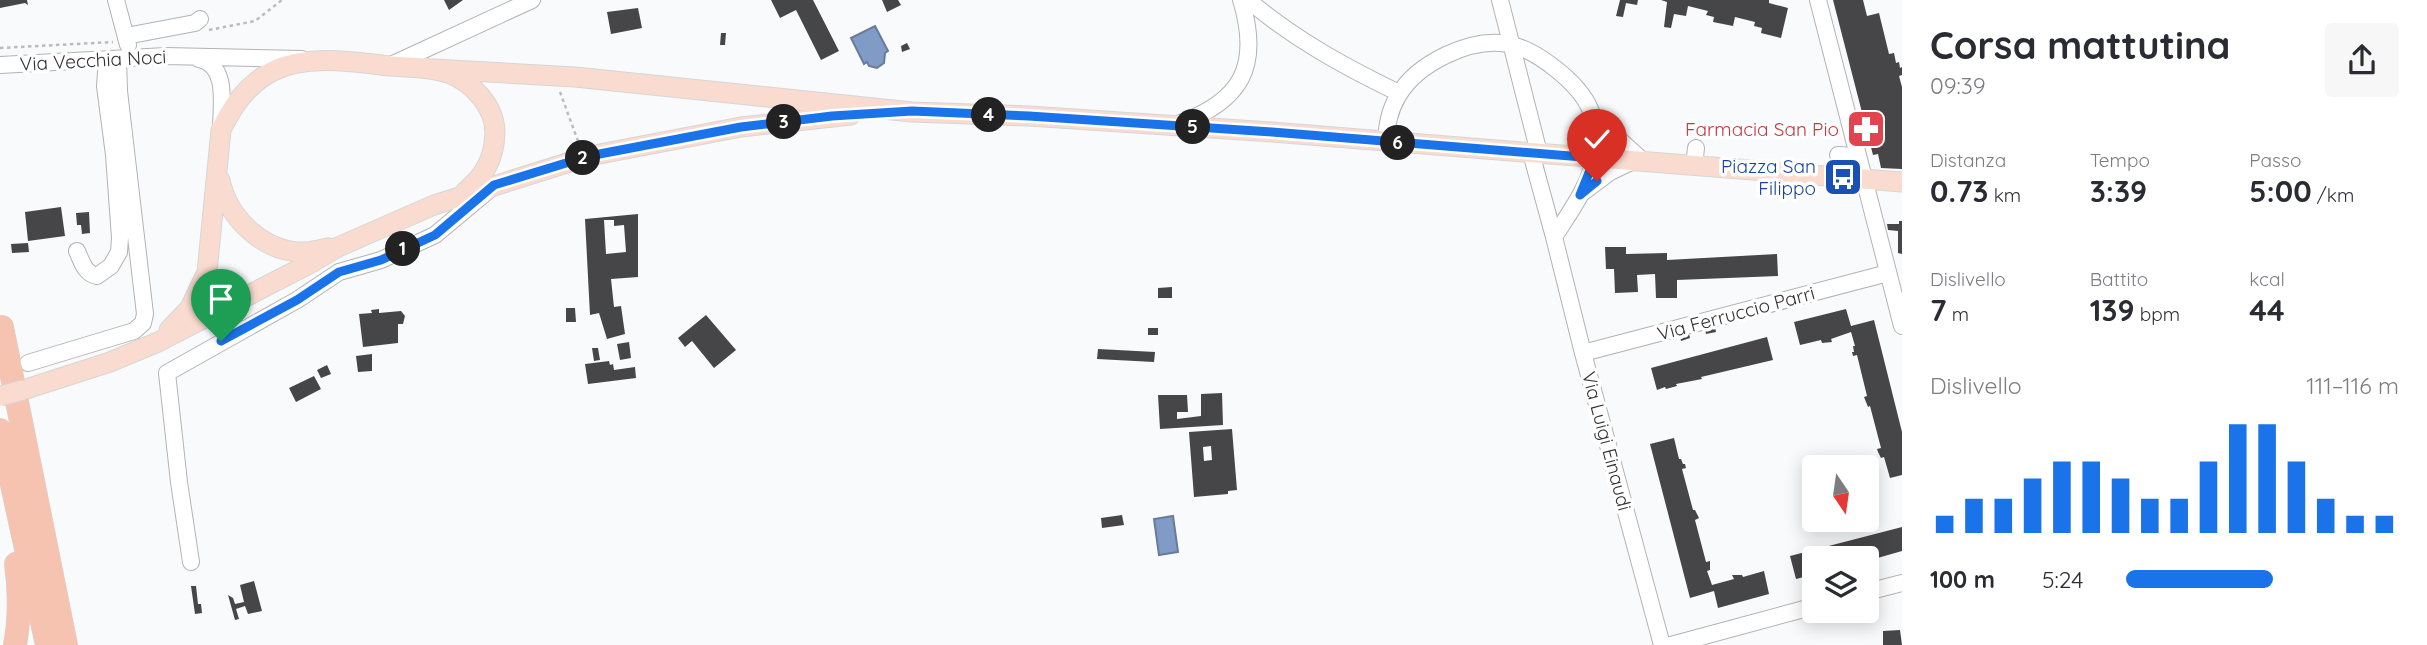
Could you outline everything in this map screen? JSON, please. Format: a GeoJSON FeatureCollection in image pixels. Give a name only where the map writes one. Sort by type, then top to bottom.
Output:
{"type":"FeatureCollection","features":[{"type":"Feature","properties":{"kind":"highway"},"geometry":{"type":"LineString","coordinates":[[2,327],[68,645]]}},
{"type":"Feature","properties":{"kind":"highway"},"geometry":{"type":"LineString","coordinates":[[0,430],[47,645]]}},
{"type":"Feature","properties":{"kind":"highway"},"geometry":{"type":"LineString","coordinates":[[0,485],[15,553],[20,594],[20,622],[15,645]]}},
{"type":"Feature","properties":{"kind":"main road"},"geometry":{"type":"LineString","coordinates":[[110,362],[173,328],[199,293],[209,258],[221,130],[230,111],[243,95],[272,71],[287,66],[335,61],[558,76],[912,111],[1173,126],[1638,162],[1695,157],[1902,182]]}},
{"type":"Feature","properties":{"kind":"main road"},"geometry":{"type":"LineString","coordinates":[[434,69],[464,81],[477,93],[489,108],[495,126],[494,152],[484,172],[460,197]]}},
{"type":"Feature","properties":{"kind":"main road"},"geometry":{"type":"LineString","coordinates":[[0,396],[110,362],[192,326],[338,247],[388,224],[494,185],[584,158],[741,127],[832,116],[912,111]]}},
{"type":"Feature","properties":{"kind":"main road"},"geometry":{"type":"LineString","coordinates":[[218,168],[222,189],[234,215],[246,228],[264,240],[305,252],[338,247]]}},
{"type":"Feature","properties":{"kind":"street"},"geometry":{"type":"LineString","coordinates":[[28,363],[134,331],[143,323],[145,314],[119,91],[122,51],[116,0]]}},
{"type":"Feature","properties":{"kind":"street"},"geometry":{"type":"LineString","coordinates":[[391,66],[532,0]]}},
{"type":"Feature","properties":{"kind":"street"},"geometry":{"type":"LineString","coordinates":[[1173,126],[1201,116],[1220,105],[1235,90],[1243,76],[1249,51],[1241,0]]}},
{"type":"Feature","properties":{"kind":"street"},"geometry":{"type":"LineString","coordinates":[[1248,0],[1275,23],[1305,43],[1399,93]]}},
{"type":"Feature","properties":{"kind":"street","name":"Via Luigi Einaudi"},"geometry":{"type":"LineString","coordinates":[[1500,0],[1583,353],[1662,645]]}},
{"type":"Feature","properties":{"kind":"street"},"geometry":{"type":"LineString","coordinates":[[1818,0],[1847,148],[1863,179],[1902,326]]}},
{"type":"Feature","properties":{"kind":"street"},"geometry":{"type":"LineString","coordinates":[[77,251],[84,268],[90,275],[97,276],[111,267],[119,252],[114,155],[105,86],[122,51],[200,19]]}},
{"type":"Feature","properties":{"kind":"street"},"geometry":{"type":"LineString","coordinates":[[1386,142],[1389,113],[1399,93],[1440,58],[1476,46],[1499,43],[1512,45],[1531,53],[1567,79],[1602,126],[1638,162],[1610,172],[1580,195]]}},
{"type":"Feature","properties":{"kind":"street","name":"Via Vecchia Noci"},"geometry":{"type":"LineString","coordinates":[[0,65],[122,51],[335,61]]}},
{"type":"Feature","properties":{"kind":"street"},"geometry":{"type":"LineString","coordinates":[[186,56],[214,65],[220,78],[221,130]]}},
{"type":"Feature","properties":{"kind":"street"},"geometry":{"type":"LineString","coordinates":[[1554,237],[1580,195],[1595,158],[1595,124],[1592,114]]}},
{"type":"Feature","properties":{"kind":"street"},"geometry":{"type":"LineString","coordinates":[[191,562],[167,373],[297,300],[339,272],[381,260],[435,235],[494,185]]}},
{"type":"Feature","properties":{"kind":"street","name":"Via Ferruccio Parri"},"geometry":{"type":"LineString","coordinates":[[1583,353],[1888,273]]}},
{"type":"Feature","properties":{"kind":"street"},"geometry":{"type":"LineString","coordinates":[[1879,589],[1902,583]]}},
{"type":"Feature","properties":{"kind":"street"},"geometry":{"type":"LineString","coordinates":[[1671,645],[1802,610]]}},
{"type":"Feature","properties":{"kind":"path"},"geometry":{"type":"LineString","coordinates":[[0,48],[122,42],[122,51]]}},
{"type":"Feature","properties":{"kind":"path"},"geometry":{"type":"LineString","coordinates":[[558,76],[559,90],[584,158]]}},
{"type":"Feature","properties":{"kind":"water"},"geometry":{"type":"Polygon","coordinates":[[[875,26],[888,51],[885,53],[884,63],[877,68],[869,66],[867,62],[864,64],[851,38],[875,26]]]}},
{"type":"Feature","properties":{"kind":"water"},"geometry":{"type":"Polygon","coordinates":[[[1173,516],[1178,552],[1159,555],[1154,519],[1173,516]]]}},
{"type":"Feature","properties":{"kind":"building"},"geometry":{"type":"Polygon","coordinates":[[[0,0],[27,0],[28,5],[25,3],[0,8],[0,0]]]}},
{"type":"Feature","properties":{"kind":"building"},"geometry":{"type":"Polygon","coordinates":[[[444,0],[463,0],[449,10],[444,0]]]}},
{"type":"Feature","properties":{"kind":"building"},"geometry":{"type":"Polygon","coordinates":[[[771,0],[813,0],[839,51],[821,60],[796,10],[780,18],[771,0]]]}},
{"type":"Feature","properties":{"kind":"building"},"geometry":{"type":"Polygon","coordinates":[[[882,0],[898,0],[901,5],[887,12],[882,0]]]}},
{"type":"Feature","properties":{"kind":"building"},"geometry":{"type":"Polygon","coordinates":[[[1620,0],[1638,0],[1637,5],[1626,3],[1623,17],[1616,16],[1620,0]]]}},
{"type":"Feature","properties":{"kind":"building"},"geometry":{"type":"Polygon","coordinates":[[[1661,0],[1769,0],[1769,3],[1788,8],[1781,38],[1761,33],[1762,28],[1754,26],[1755,22],[1735,17],[1733,26],[1713,22],[1714,17],[1706,15],[1708,11],[1688,6],[1686,16],[1674,14],[1671,28],[1664,27],[1667,2],[1661,0]]]}},
{"type":"Feature","properties":{"kind":"building"},"geometry":{"type":"Polygon","coordinates":[[[1833,0],[1863,0],[1867,16],[1879,13],[1889,54],[1894,53],[1896,63],[1899,62],[1900,68],[1902,67],[1902,75],[1899,76],[1902,87],[1902,169],[1881,168],[1878,154],[1873,155],[1833,0]]]}},
{"type":"Feature","properties":{"kind":"building"},"geometry":{"type":"Polygon","coordinates":[[[638,8],[642,28],[611,34],[607,12],[638,8]]]}},
{"type":"Feature","properties":{"kind":"building"},"geometry":{"type":"Polygon","coordinates":[[[721,33],[726,33],[725,45],[720,45],[721,33]]]}},
{"type":"Feature","properties":{"kind":"building"},"geometry":{"type":"Polygon","coordinates":[[[907,43],[910,49],[902,52],[901,46],[907,43]]]}},
{"type":"Feature","properties":{"kind":"building"},"geometry":{"type":"Polygon","coordinates":[[[61,207],[65,236],[28,241],[25,212],[61,207]]]}},
{"type":"Feature","properties":{"kind":"building"},"geometry":{"type":"Polygon","coordinates":[[[89,212],[90,233],[82,234],[81,225],[77,225],[76,213],[89,212]]]}},
{"type":"Feature","properties":{"kind":"building"},"geometry":{"type":"Polygon","coordinates":[[[638,214],[638,277],[611,279],[614,307],[621,306],[625,334],[607,339],[599,313],[590,315],[585,219],[638,214]],[[604,220],[606,254],[626,252],[624,225],[614,226],[614,220],[604,220]]]}},
{"type":"Feature","properties":{"kind":"building"},"geometry":{"type":"Polygon","coordinates":[[[1899,221],[1902,221],[1902,254],[1898,253],[1898,231],[1888,230],[1887,224],[1899,224],[1899,221]]]}},
{"type":"Feature","properties":{"kind":"building"},"geometry":{"type":"Polygon","coordinates":[[[28,243],[29,252],[12,253],[11,244],[28,243]]]}},
{"type":"Feature","properties":{"kind":"building"},"geometry":{"type":"Polygon","coordinates":[[[1605,247],[1626,247],[1626,254],[1667,253],[1667,260],[1777,254],[1778,276],[1677,280],[1677,298],[1656,298],[1655,274],[1637,275],[1638,292],[1615,293],[1614,269],[1606,269],[1605,247]]]}},
{"type":"Feature","properties":{"kind":"building"},"geometry":{"type":"Polygon","coordinates":[[[1172,287],[1172,298],[1158,298],[1158,288],[1172,287]]]}},
{"type":"Feature","properties":{"kind":"building"},"geometry":{"type":"Polygon","coordinates":[[[566,308],[575,308],[576,322],[566,322],[566,308]]]}},
{"type":"Feature","properties":{"kind":"building"},"geometry":{"type":"Polygon","coordinates":[[[379,309],[379,313],[401,311],[405,316],[403,324],[398,324],[398,343],[363,347],[359,314],[372,313],[371,310],[379,309]]]}},
{"type":"Feature","properties":{"kind":"building"},"geometry":{"type":"Polygon","coordinates":[[[1846,309],[1851,326],[1874,320],[1902,432],[1902,475],[1890,478],[1884,457],[1881,458],[1878,452],[1877,449],[1881,448],[1870,406],[1868,407],[1864,397],[1867,396],[1857,355],[1853,356],[1855,346],[1851,332],[1831,339],[1832,342],[1822,343],[1821,340],[1800,345],[1794,322],[1846,309]]]}},
{"type":"Feature","properties":{"kind":"building"},"geometry":{"type":"Polygon","coordinates":[[[706,315],[736,350],[714,368],[692,341],[685,347],[678,338],[706,315]]]}},
{"type":"Feature","properties":{"kind":"building"},"geometry":{"type":"Polygon","coordinates":[[[1715,327],[1716,332],[1706,334],[1705,329],[1715,327]]]}},
{"type":"Feature","properties":{"kind":"building"},"geometry":{"type":"Polygon","coordinates":[[[1148,328],[1158,328],[1158,335],[1148,335],[1148,328]]]}},
{"type":"Feature","properties":{"kind":"building"},"geometry":{"type":"Polygon","coordinates":[[[1689,334],[1690,338],[1681,341],[1680,336],[1689,334]]]}},
{"type":"Feature","properties":{"kind":"building"},"geometry":{"type":"Polygon","coordinates":[[[1767,337],[1773,360],[1657,390],[1651,368],[1767,337]]]}},
{"type":"Feature","properties":{"kind":"building"},"geometry":{"type":"Polygon","coordinates":[[[629,342],[631,358],[620,360],[617,344],[629,342]]]}},
{"type":"Feature","properties":{"kind":"building"},"geometry":{"type":"Polygon","coordinates":[[[592,348],[598,348],[600,360],[594,361],[592,348]]]}},
{"type":"Feature","properties":{"kind":"building"},"geometry":{"type":"Polygon","coordinates":[[[1098,349],[1155,352],[1154,362],[1097,359],[1098,349]]]}},
{"type":"Feature","properties":{"kind":"building"},"geometry":{"type":"Polygon","coordinates":[[[372,354],[372,371],[358,372],[356,356],[372,354]]]}},
{"type":"Feature","properties":{"kind":"building"},"geometry":{"type":"Polygon","coordinates":[[[609,361],[614,370],[635,367],[636,378],[588,384],[585,364],[609,361]]]}},
{"type":"Feature","properties":{"kind":"building"},"geometry":{"type":"Polygon","coordinates":[[[327,365],[331,374],[321,378],[317,370],[327,365]]]}},
{"type":"Feature","properties":{"kind":"building"},"geometry":{"type":"Polygon","coordinates":[[[314,376],[321,389],[296,402],[289,388],[314,376]]]}},
{"type":"Feature","properties":{"kind":"building"},"geometry":{"type":"Polygon","coordinates":[[[1222,393],[1223,425],[1160,429],[1158,395],[1187,395],[1188,412],[1177,412],[1177,419],[1201,416],[1201,394],[1222,393]]]}},
{"type":"Feature","properties":{"kind":"building"},"geometry":{"type":"Polygon","coordinates":[[[1232,429],[1237,490],[1228,491],[1228,494],[1194,497],[1189,432],[1232,429]],[[1211,446],[1203,447],[1204,461],[1212,460],[1211,446]]]}},
{"type":"Feature","properties":{"kind":"building"},"geometry":{"type":"Polygon","coordinates":[[[1674,438],[1679,459],[1685,464],[1686,468],[1682,469],[1693,510],[1699,518],[1695,520],[1706,562],[1710,561],[1710,570],[1707,571],[1712,585],[1734,579],[1732,575],[1743,577],[1764,571],[1769,594],[1718,608],[1714,591],[1690,598],[1650,444],[1674,438]]]}},
{"type":"Feature","properties":{"kind":"building"},"geometry":{"type":"Polygon","coordinates":[[[1122,515],[1124,525],[1102,528],[1101,518],[1122,515]]]}},
{"type":"Feature","properties":{"kind":"building"},"geometry":{"type":"Polygon","coordinates":[[[1902,527],[1902,551],[1879,558],[1879,546],[1829,546],[1902,527]]]}},
{"type":"Feature","properties":{"kind":"building"},"geometry":{"type":"Polygon","coordinates":[[[1802,553],[1802,577],[1796,579],[1790,556],[1802,553]]]}},
{"type":"Feature","properties":{"kind":"building"},"geometry":{"type":"Polygon","coordinates":[[[254,581],[262,611],[248,614],[245,606],[236,609],[239,619],[235,620],[228,595],[233,598],[235,604],[244,602],[240,585],[254,581]]]}},
{"type":"Feature","properties":{"kind":"building"},"geometry":{"type":"Polygon","coordinates":[[[191,586],[196,586],[202,613],[195,614],[191,586]]]}},
{"type":"Feature","properties":{"kind":"building"},"geometry":{"type":"Polygon","coordinates":[[[1900,630],[1902,645],[1883,645],[1883,631],[1900,630]]]}},
{"type":"Feature","properties":{"kind":"place","name":"Farmacia San Pio"},"geometry":{"type":"Point","coordinates":[1866,129]}},
{"type":"Feature","properties":{"kind":"place","name":"Piazza San Filippo"},"geometry":{"type":"Point","coordinates":[1843,177]}},
{"type":"Feature","properties":{"kind":"route"},"geometry":{"type":"LineString","coordinates":[[221,341],[297,300],[339,272],[381,260],[435,235],[494,185],[589,156],[657,142],[741,127],[832,116],[912,111],[1029,116],[1595,158],[1580,195],[1597,181]]}}]}
